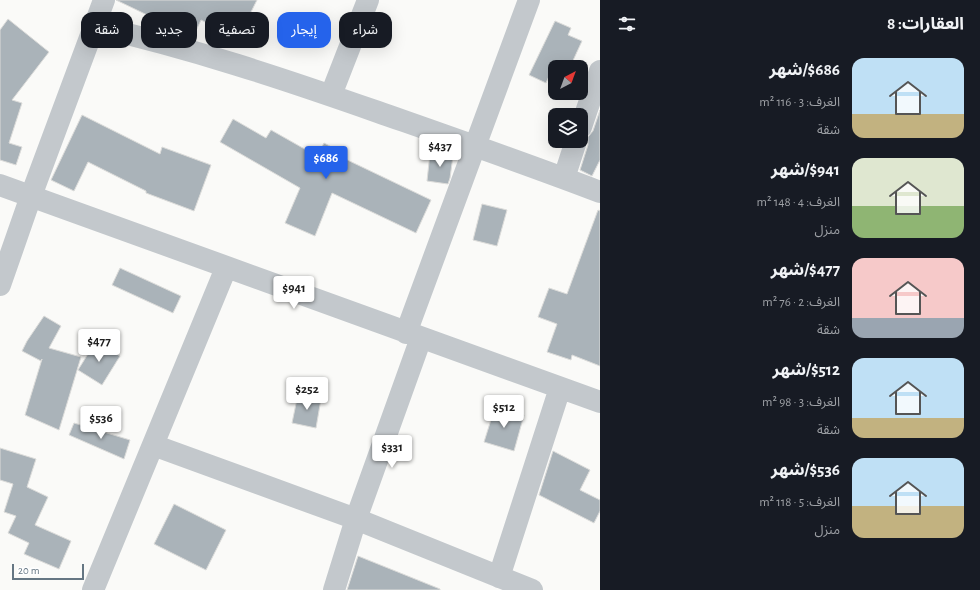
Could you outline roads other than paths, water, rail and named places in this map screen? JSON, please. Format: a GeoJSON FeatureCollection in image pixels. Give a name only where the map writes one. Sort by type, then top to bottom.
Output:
{"type":"FeatureCollection","features":[{"type":"Feature","properties":{"kind":"street"},"geometry":{"type":"LineString","coordinates":[[99,12],[104,0]]}},
{"type":"Feature","properties":{"kind":"street"},"geometry":{"type":"LineString","coordinates":[[331,95],[368,0]]}},
{"type":"Feature","properties":{"kind":"street"},"geometry":{"type":"LineString","coordinates":[[334,590],[475,146],[529,0]]}},
{"type":"Feature","properties":{"kind":"street"},"geometry":{"type":"LineString","coordinates":[[133,35],[220,59],[331,95],[600,192]]}},
{"type":"Feature","properties":{"kind":"street"},"geometry":{"type":"LineString","coordinates":[[0,285],[86,48]]}},
{"type":"Feature","properties":{"kind":"street"},"geometry":{"type":"LineString","coordinates":[[587,108],[600,71]]}},
{"type":"Feature","properties":{"kind":"street"},"geometry":{"type":"LineString","coordinates":[[564,178],[574,148]]}},
{"type":"Feature","properties":{"kind":"street"},"geometry":{"type":"LineString","coordinates":[[0,185],[600,402]]}},
{"type":"Feature","properties":{"kind":"street"},"geometry":{"type":"LineString","coordinates":[[93,590],[226,268]]}},
{"type":"Feature","properties":{"kind":"street"},"geometry":{"type":"LineString","coordinates":[[499,577],[560,388]]}},
{"type":"Feature","properties":{"kind":"street"},"geometry":{"type":"LineString","coordinates":[[152,445],[356,519],[532,590]]}}]}
